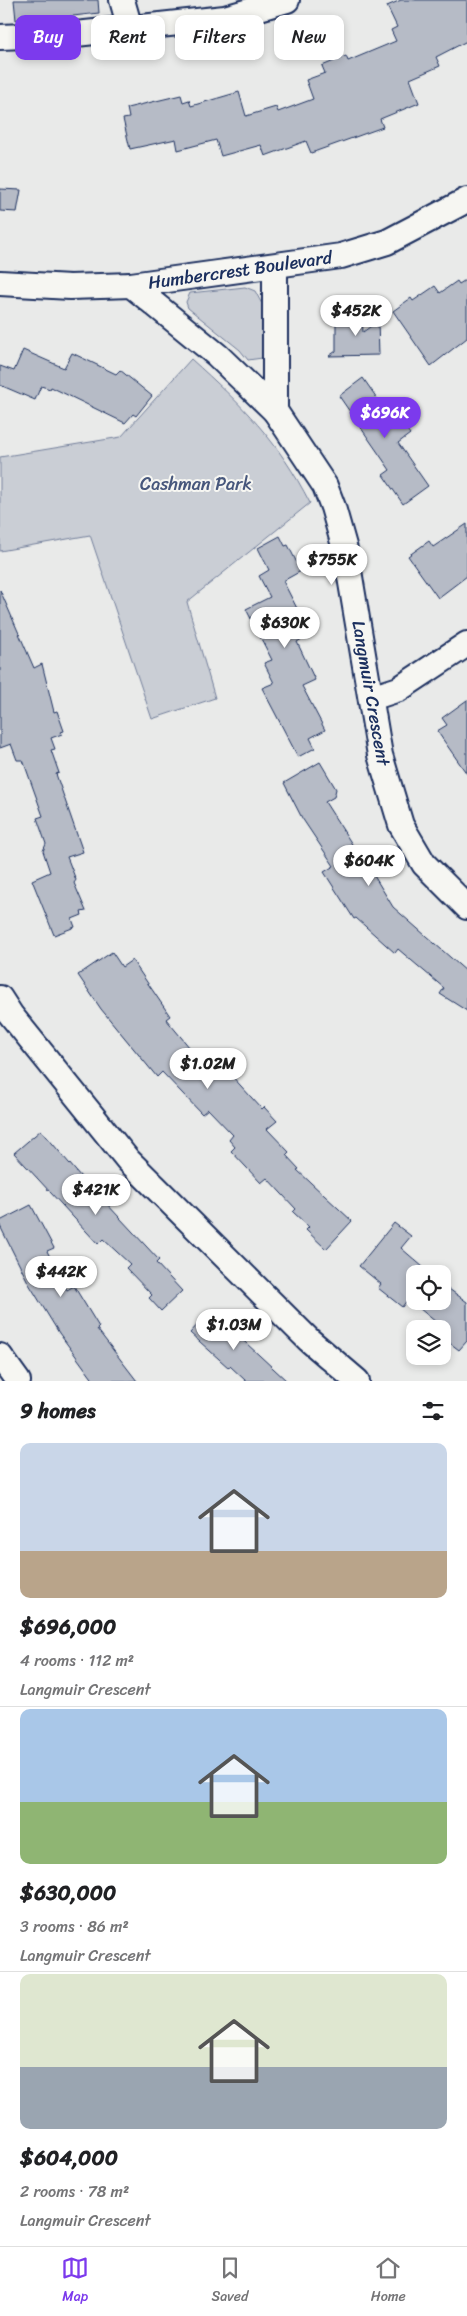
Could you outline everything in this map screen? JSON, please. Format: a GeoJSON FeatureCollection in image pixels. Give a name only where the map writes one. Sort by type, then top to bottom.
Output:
{"type":"FeatureCollection","features":[{"type":"Feature","properties":{"kind":"street"},"geometry":{"type":"LineString","coordinates":[[122,0],[126,15]]}},
{"type":"Feature","properties":{"kind":"street"},"geometry":{"type":"LineString","coordinates":[[165,24],[225,18],[287,0]]}},
{"type":"Feature","properties":{"kind":"street"},"geometry":{"type":"LineString","coordinates":[[0,37],[91,32]]}},
{"type":"Feature","properties":{"kind":"street","name":"Humbercrest Boulevard"},"geometry":{"type":"LineString","coordinates":[[0,283],[70,288],[131,285],[275,267],[341,256],[386,242],[467,200]]}},
{"type":"Feature","properties":{"kind":"street"},"geometry":{"type":"LineString","coordinates":[[275,267],[276,411]]}},
{"type":"Feature","properties":{"kind":"street","name":"Langmuir Crescent"},"geometry":{"type":"LineString","coordinates":[[131,285],[217,355],[276,411],[325,486],[346,552],[380,755],[400,825],[424,864],[467,908]]}},
{"type":"Feature","properties":{"kind":"street"},"geometry":{"type":"LineString","coordinates":[[371,698],[399,689],[467,644]]}},
{"type":"Feature","properties":{"kind":"street"},"geometry":{"type":"LineString","coordinates":[[0,998],[11,1016],[128,1160],[309,1340],[357,1381]]}},
{"type":"Feature","properties":{"kind":"street"},"geometry":{"type":"LineString","coordinates":[[0,1356],[18,1381]]}},
{"type":"Feature","properties":{"kind":"green space"},"geometry":{"type":"Polygon","coordinates":[[[245,287],[255,291],[262,304],[264,355],[262,358],[248,360],[240,350],[188,308],[186,302],[190,293],[245,287]]]}},
{"type":"Feature","properties":{"kind":"green space","name":"Cashman Park"},"geometry":{"type":"Polygon","coordinates":[[[191,359],[227,392],[258,425],[285,460],[310,503],[187,602],[215,698],[152,719],[90,535],[0,551],[0,457],[121,437],[191,359]]]}},
{"type":"Feature","properties":{"kind":"building"},"geometry":{"type":"Polygon","coordinates":[[[14,0],[98,0],[99,13],[81,15],[16,15],[14,0]]]}},
{"type":"Feature","properties":{"kind":"building"},"geometry":{"type":"Polygon","coordinates":[[[401,0],[467,0],[467,41],[436,57],[440,66],[410,79],[419,103],[380,119],[383,127],[311,153],[306,141],[265,156],[261,145],[221,156],[216,140],[178,150],[176,139],[130,149],[123,119],[129,118],[127,108],[181,95],[183,102],[189,100],[191,106],[239,92],[246,116],[276,107],[278,112],[313,99],[306,80],[325,73],[322,66],[336,60],[344,60],[346,56],[348,61],[396,41],[391,30],[397,27],[387,6],[401,0]]]}},
{"type":"Feature","properties":{"kind":"building"},"geometry":{"type":"Polygon","coordinates":[[[0,189],[21,190],[17,212],[0,211],[0,189]]]}},
{"type":"Feature","properties":{"kind":"building"},"geometry":{"type":"Polygon","coordinates":[[[467,279],[467,338],[431,366],[393,311],[411,298],[413,301],[435,286],[440,293],[457,281],[459,284],[467,279]]]}},
{"type":"Feature","properties":{"kind":"building"},"geometry":{"type":"Polygon","coordinates":[[[362,314],[363,332],[378,321],[379,355],[329,356],[336,351],[336,320],[338,320],[338,315],[362,314]]]}},
{"type":"Feature","properties":{"kind":"building"},"geometry":{"type":"Polygon","coordinates":[[[23,350],[64,368],[72,353],[116,374],[120,370],[152,396],[136,416],[133,414],[125,423],[51,387],[50,389],[41,386],[35,400],[0,385],[0,366],[14,371],[23,350]]]}},
{"type":"Feature","properties":{"kind":"building"},"geometry":{"type":"Polygon","coordinates":[[[363,378],[388,414],[393,411],[410,434],[398,443],[428,486],[403,504],[383,475],[390,470],[339,396],[363,378]]]}},
{"type":"Feature","properties":{"kind":"building"},"geometry":{"type":"Polygon","coordinates":[[[467,524],[467,576],[438,598],[408,556],[429,541],[433,547],[467,524]]]}},
{"type":"Feature","properties":{"kind":"building"},"geometry":{"type":"Polygon","coordinates":[[[280,536],[285,546],[288,545],[301,571],[283,581],[306,626],[298,630],[302,639],[297,642],[315,680],[302,686],[325,730],[310,738],[315,748],[298,757],[262,688],[274,683],[264,663],[272,660],[246,609],[270,597],[259,576],[269,570],[258,548],[280,536]]]}},
{"type":"Feature","properties":{"kind":"building"},"geometry":{"type":"Polygon","coordinates":[[[0,590],[34,668],[42,664],[54,712],[57,711],[64,731],[61,732],[62,734],[51,738],[55,749],[51,750],[59,773],[56,774],[83,852],[67,857],[76,880],[74,883],[86,911],[81,912],[82,915],[72,919],[75,927],[54,935],[32,880],[50,872],[43,851],[46,844],[37,818],[43,816],[23,760],[17,760],[11,744],[0,748],[0,590]]]}},
{"type":"Feature","properties":{"kind":"building"},"geometry":{"type":"Polygon","coordinates":[[[467,700],[467,774],[437,731],[447,725],[442,718],[467,700]]]}},
{"type":"Feature","properties":{"kind":"building"},"geometry":{"type":"Polygon","coordinates":[[[320,762],[336,789],[334,797],[325,802],[357,852],[359,851],[393,907],[467,972],[467,1011],[440,994],[444,988],[398,949],[395,953],[356,918],[354,919],[324,872],[334,866],[302,818],[284,783],[320,762]]]}},
{"type":"Feature","properties":{"kind":"building"},"geometry":{"type":"Polygon","coordinates":[[[112,952],[122,967],[132,960],[170,1016],[166,1019],[209,1071],[219,1062],[262,1109],[264,1107],[277,1121],[267,1129],[289,1152],[286,1155],[299,1169],[297,1170],[352,1221],[326,1249],[306,1230],[309,1227],[293,1212],[296,1209],[267,1178],[261,1183],[231,1151],[235,1147],[229,1140],[233,1135],[208,1109],[202,1114],[162,1072],[157,1077],[101,1009],[78,975],[112,952]]]}},
{"type":"Feature","properties":{"kind":"building"},"geometry":{"type":"Polygon","coordinates":[[[41,1130],[92,1190],[159,1260],[156,1263],[182,1291],[161,1311],[149,1298],[152,1295],[126,1268],[130,1264],[103,1239],[98,1244],[14,1153],[41,1130]]]}},
{"type":"Feature","properties":{"kind":"building"},"geometry":{"type":"Polygon","coordinates":[[[31,1205],[54,1248],[47,1251],[67,1290],[74,1286],[99,1327],[97,1329],[137,1381],[94,1381],[59,1333],[29,1284],[0,1226],[0,1221],[31,1205]]]}},
{"type":"Feature","properties":{"kind":"building"},"geometry":{"type":"Polygon","coordinates":[[[394,1223],[411,1236],[401,1248],[421,1265],[406,1265],[406,1302],[402,1307],[378,1288],[381,1284],[359,1266],[394,1223]]]}},
{"type":"Feature","properties":{"kind":"building"},"geometry":{"type":"Polygon","coordinates":[[[451,1290],[467,1302],[467,1341],[459,1350],[451,1344],[451,1320],[434,1320],[421,1310],[451,1310],[451,1290]]]}},
{"type":"Feature","properties":{"kind":"building"},"geometry":{"type":"Polygon","coordinates":[[[210,1311],[287,1381],[246,1381],[190,1333],[210,1311]]]}}]}
